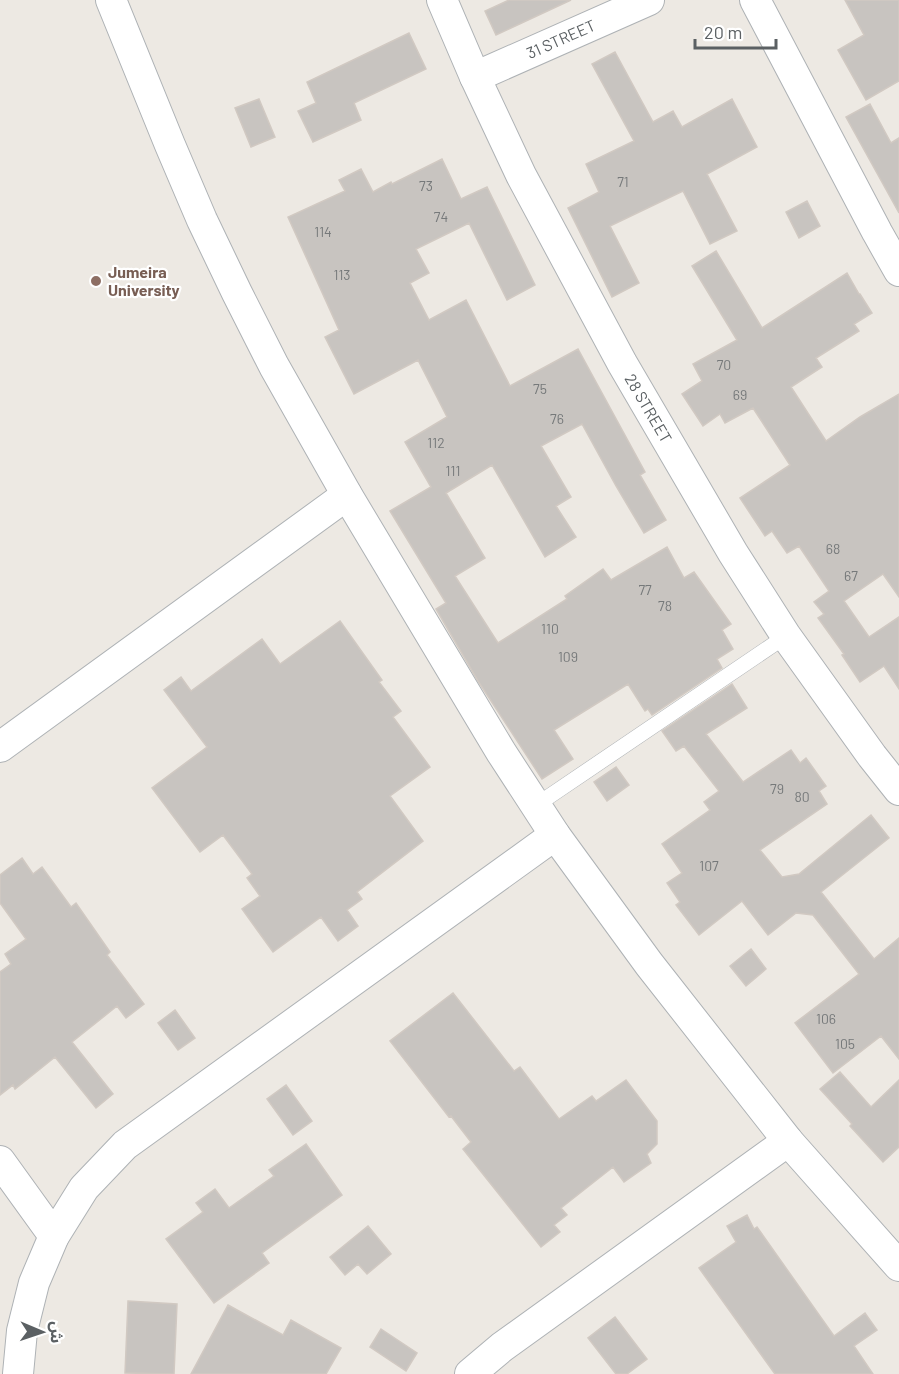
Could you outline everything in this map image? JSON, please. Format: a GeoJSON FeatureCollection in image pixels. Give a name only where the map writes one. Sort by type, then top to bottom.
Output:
{"type":"FeatureCollection","features":[{"type":"Feature","properties":{"kind":"street"},"geometry":{"type":"LineString","coordinates":[[111,0],[202,220],[274,366],[347,495],[494,742],[555,835],[649,964],[788,1141],[899,1266]]}},
{"type":"Feature","properties":{"kind":"street","name":"28 STREET"},"geometry":{"type":"LineString","coordinates":[[442,0],[521,175],[622,363],[733,553],[786,636],[899,790]]}},
{"type":"Feature","properties":{"kind":"street","name":"31 STREET"},"geometry":{"type":"LineString","coordinates":[[475,77],[649,0]]}},
{"type":"Feature","properties":{"kind":"street"},"geometry":{"type":"LineString","coordinates":[[755,0],[899,271]]}},
{"type":"Feature","properties":{"kind":"street"},"geometry":{"type":"LineString","coordinates":[[0,747],[347,495]]}},
{"type":"Feature","properties":{"kind":"street"},"geometry":{"type":"LineString","coordinates":[[18,1374],[22,1331],[34,1283],[54,1236],[84,1188],[125,1145],[555,835]]}},
{"type":"Feature","properties":{"kind":"street"},"geometry":{"type":"LineString","coordinates":[[470,1374],[502,1347],[788,1141]]}},
{"type":"Feature","properties":{"kind":"street"},"geometry":{"type":"LineString","coordinates":[[0,1161],[54,1236]]}},
{"type":"Feature","properties":{"kind":"lane"},"geometry":{"type":"LineString","coordinates":[[535,806],[786,636]]}},
{"type":"Feature","properties":{"kind":"building"},"geometry":{"type":"Polygon","coordinates":[[[509,0],[571,0],[496,35],[485,11],[509,0]]]}},
{"type":"Feature","properties":{"kind":"building"},"geometry":{"type":"Polygon","coordinates":[[[845,0],[899,0],[899,81],[866,100],[838,50],[864,35],[845,0]]]}},
{"type":"Feature","properties":{"kind":"building"},"geometry":{"type":"Polygon","coordinates":[[[409,33],[426,69],[354,103],[361,120],[313,142],[298,111],[316,103],[307,82],[409,33]]]}},
{"type":"Feature","properties":{"kind":"building"},"geometry":{"type":"Polygon","coordinates":[[[615,52],[653,122],[673,111],[682,127],[732,99],[757,147],[707,174],[737,231],[710,244],[683,191],[610,226],[639,283],[612,297],[568,208],[599,192],[586,164],[634,141],[592,64],[615,52]]]}},
{"type":"Feature","properties":{"kind":"building"},"geometry":{"type":"Polygon","coordinates":[[[259,99],[275,137],[251,147],[235,108],[259,99]]]}},
{"type":"Feature","properties":{"kind":"building"},"geometry":{"type":"Polygon","coordinates":[[[870,104],[891,143],[899,138],[899,213],[846,117],[870,104]]]}},
{"type":"Feature","properties":{"kind":"building"},"geometry":{"type":"Polygon","coordinates":[[[442,159],[461,199],[487,187],[535,285],[507,300],[469,223],[416,249],[429,273],[410,283],[429,320],[466,300],[510,386],[578,349],[645,472],[640,475],[666,520],[644,533],[582,424],[541,446],[571,497],[556,506],[576,537],[545,557],[492,465],[446,493],[485,558],[455,576],[498,643],[567,599],[565,596],[603,569],[611,580],[667,547],[684,578],[694,572],[731,624],[722,630],[733,649],[717,659],[722,668],[652,715],[648,709],[645,711],[628,684],[554,730],[573,759],[542,779],[478,681],[436,609],[446,603],[390,511],[431,487],[405,442],[447,417],[418,360],[354,394],[325,337],[339,330],[288,217],[345,191],[339,180],[361,169],[373,192],[442,159]]]}},
{"type":"Feature","properties":{"kind":"building"},"geometry":{"type":"Polygon","coordinates":[[[807,201],[820,226],[799,238],[786,212],[807,201]]]}},
{"type":"Feature","properties":{"kind":"building"},"geometry":{"type":"Polygon","coordinates":[[[716,251],[762,328],[847,273],[872,313],[854,324],[859,331],[816,358],[822,367],[791,387],[826,441],[899,394],[899,597],[883,574],[844,601],[869,637],[899,617],[899,689],[884,666],[860,682],[842,655],[844,654],[818,618],[824,614],[814,602],[829,591],[799,546],[787,553],[772,531],[765,536],[740,498],[790,465],[753,408],[725,423],[720,414],[703,426],[682,394],[702,381],[693,364],[737,340],[692,266],[716,251]]]}},
{"type":"Feature","properties":{"kind":"building"},"geometry":{"type":"Polygon","coordinates":[[[340,621],[382,680],[379,682],[401,711],[393,717],[430,767],[390,796],[423,841],[357,892],[362,899],[347,910],[358,926],[338,941],[321,917],[273,952],[242,909],[260,896],[247,878],[252,874],[223,835],[200,852],[152,788],[207,747],[164,690],[181,677],[191,691],[262,639],[280,664],[340,621]]]}},
{"type":"Feature","properties":{"kind":"building"},"geometry":{"type":"Polygon","coordinates":[[[732,684],[747,708],[706,734],[743,782],[791,750],[800,763],[806,758],[826,786],[819,791],[827,804],[760,850],[782,877],[799,874],[871,815],[889,838],[821,892],[874,959],[899,938],[899,1059],[881,1036],[833,1073],[795,1023],[859,974],[813,915],[796,913],[768,935],[742,901],[699,935],[676,905],[680,902],[667,883],[682,873],[662,844],[710,810],[704,802],[719,791],[684,746],[676,751],[662,731],[732,684]]]}},
{"type":"Feature","properties":{"kind":"building"},"geometry":{"type":"Polygon","coordinates":[[[616,767],[629,785],[607,801],[594,782],[616,767]]]}},
{"type":"Feature","properties":{"kind":"building"},"geometry":{"type":"Polygon","coordinates":[[[22,858],[33,874],[42,867],[71,907],[76,903],[110,952],[107,955],[144,1004],[126,1018],[117,1006],[72,1042],[113,1094],[96,1108],[55,1057],[15,1089],[13,1085],[0,1095],[0,972],[11,964],[5,954],[26,939],[0,903],[0,875],[22,858]]]}},
{"type":"Feature","properties":{"kind":"building"},"geometry":{"type":"Polygon","coordinates":[[[751,949],[766,969],[746,986],[730,966],[751,949]]]}},
{"type":"Feature","properties":{"kind":"building"},"geometry":{"type":"Polygon","coordinates":[[[453,993],[514,1071],[520,1067],[559,1119],[592,1096],[596,1101],[626,1080],[657,1121],[657,1144],[647,1154],[651,1163],[624,1182],[613,1167],[561,1208],[567,1215],[554,1225],[560,1232],[541,1247],[463,1149],[471,1142],[390,1041],[453,993]]]}},
{"type":"Feature","properties":{"kind":"building"},"geometry":{"type":"Polygon","coordinates":[[[175,1010],[195,1038],[178,1050],[158,1023],[175,1010]]]}},
{"type":"Feature","properties":{"kind":"building"},"geometry":{"type":"Polygon","coordinates":[[[840,1072],[871,1107],[899,1080],[899,1147],[883,1162],[820,1089],[840,1072]]]}},
{"type":"Feature","properties":{"kind":"building"},"geometry":{"type":"Polygon","coordinates":[[[286,1085],[312,1121],[293,1135],[267,1099],[286,1085]]]}},
{"type":"Feature","properties":{"kind":"building"},"geometry":{"type":"Polygon","coordinates":[[[306,1144],[342,1195],[262,1253],[269,1263],[214,1303],[166,1239],[203,1212],[196,1203],[215,1189],[229,1208],[274,1176],[269,1170],[306,1144]]]}},
{"type":"Feature","properties":{"kind":"building"},"geometry":{"type":"Polygon","coordinates":[[[747,1215],[754,1229],[757,1227],[834,1336],[865,1313],[877,1330],[854,1346],[873,1374],[775,1374],[699,1268],[736,1242],[727,1226],[747,1215]]]}},
{"type":"Feature","properties":{"kind":"building"},"geometry":{"type":"Polygon","coordinates":[[[368,1226],[391,1254],[367,1274],[358,1264],[345,1275],[330,1257],[368,1226]]]}},
{"type":"Feature","properties":{"kind":"building"},"geometry":{"type":"Polygon","coordinates":[[[128,1301],[177,1304],[174,1374],[125,1373],[128,1301]]]}},
{"type":"Feature","properties":{"kind":"building"},"geometry":{"type":"Polygon","coordinates":[[[228,1305],[283,1335],[291,1320],[341,1348],[326,1374],[191,1374],[228,1305]]]}},
{"type":"Feature","properties":{"kind":"building"},"geometry":{"type":"Polygon","coordinates":[[[615,1317],[647,1359],[627,1374],[616,1374],[588,1338],[615,1317]]]}},
{"type":"Feature","properties":{"kind":"building"},"geometry":{"type":"Polygon","coordinates":[[[381,1329],[417,1353],[406,1371],[370,1347],[381,1329]]]}},
{"type":"Feature","properties":{"kind":"place","name":"Jumeira University"},"geometry":{"type":"Point","coordinates":[96,281]}}]}
